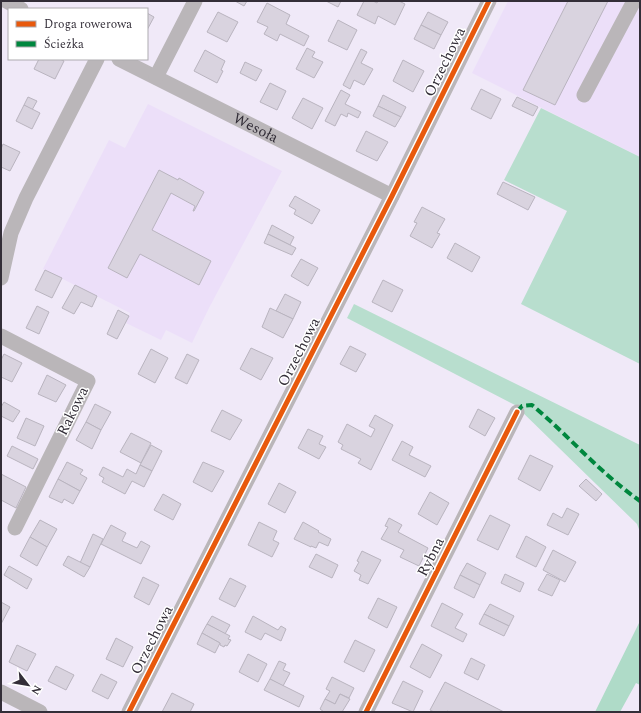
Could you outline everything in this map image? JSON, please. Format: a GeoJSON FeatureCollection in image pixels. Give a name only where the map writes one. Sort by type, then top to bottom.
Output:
{"type":"FeatureCollection","features":[{"type":"Feature","properties":{"kind":"street"},"geometry":{"type":"LineString","coordinates":[[6,1],[19,8]]}},
{"type":"Feature","properties":{"kind":"street"},"geometry":{"type":"LineString","coordinates":[[156,78],[195,1]]}},
{"type":"Feature","properties":{"kind":"street","name":"Orzechowa"},"geometry":{"type":"LineString","coordinates":[[129,712],[392,196],[489,1]]}},
{"type":"Feature","properties":{"kind":"street"},"geometry":{"type":"LineString","coordinates":[[584,95],[634,1]]}},
{"type":"Feature","properties":{"kind":"street"},"geometry":{"type":"LineString","coordinates":[[1,278],[11,233],[26,198],[96,60]]}},
{"type":"Feature","properties":{"kind":"street","name":"Wesoła"},"geometry":{"type":"LineString","coordinates":[[121,60],[392,196]]}},
{"type":"Feature","properties":{"kind":"street","name":"Rakowa"},"geometry":{"type":"LineString","coordinates":[[1,336],[88,381],[15,528]]}},
{"type":"Feature","properties":{"kind":"street","name":"Rybna"},"geometry":{"type":"LineString","coordinates":[[366,712],[517,412]]}},
{"type":"Feature","properties":{"kind":"street"},"geometry":{"type":"LineString","coordinates":[[1,692],[40,712]]}},
{"type":"Feature","properties":{"kind":"shaded area"},"geometry":{"type":"Polygon","coordinates":[[[508,1],[640,1],[640,157],[472,73],[508,1]]]}},
{"type":"Feature","properties":{"kind":"shaded area"},"geometry":{"type":"Polygon","coordinates":[[[148,104],[282,171],[192,343],[166,330],[161,340],[126,323],[130,313],[43,269],[109,140],[125,148],[148,104]]]}},
{"type":"Feature","properties":{"kind":"green space"},"geometry":{"type":"Polygon","coordinates":[[[541,108],[640,157],[640,364],[521,304],[567,211],[504,180],[541,108]]]}},
{"type":"Feature","properties":{"kind":"green space"},"geometry":{"type":"Polygon","coordinates":[[[354,304],[640,445],[640,532],[637,524],[515,405],[347,318],[354,304]]]}},
{"type":"Feature","properties":{"kind":"green space"},"geometry":{"type":"Polygon","coordinates":[[[640,621],[640,685],[636,683],[620,712],[595,712],[640,621]]]}},
{"type":"Feature","properties":{"kind":"building"},"geometry":{"type":"Polygon","coordinates":[[[235,1],[247,1],[244,6],[235,1]]]}},
{"type":"Feature","properties":{"kind":"building"},"geometry":{"type":"Polygon","coordinates":[[[326,1],[341,1],[338,7],[326,1]]]}},
{"type":"Feature","properties":{"kind":"building"},"geometry":{"type":"Polygon","coordinates":[[[364,1],[373,1],[377,3],[378,1],[399,1],[405,4],[395,25],[378,16],[375,24],[357,15],[364,1]]]}},
{"type":"Feature","properties":{"kind":"building"},"geometry":{"type":"Polygon","coordinates":[[[568,1],[608,1],[555,105],[523,90],[568,1]]]}},
{"type":"Feature","properties":{"kind":"building"},"geometry":{"type":"Polygon","coordinates":[[[267,3],[290,15],[286,24],[309,36],[304,46],[280,34],[277,41],[264,34],[268,27],[257,22],[267,3]]]}},
{"type":"Feature","properties":{"kind":"building"},"geometry":{"type":"Polygon","coordinates":[[[218,12],[238,22],[227,42],[207,32],[218,12]]]}},
{"type":"Feature","properties":{"kind":"building"},"geometry":{"type":"Polygon","coordinates":[[[428,12],[448,22],[441,35],[421,25],[428,12]]]}},
{"type":"Feature","properties":{"kind":"building"},"geometry":{"type":"Polygon","coordinates":[[[148,14],[154,17],[148,28],[148,14]]]}},
{"type":"Feature","properties":{"kind":"building"},"geometry":{"type":"Polygon","coordinates":[[[338,20],[357,30],[347,50],[328,41],[338,20]]]}},
{"type":"Feature","properties":{"kind":"building"},"geometry":{"type":"Polygon","coordinates":[[[421,25],[441,35],[434,49],[414,39],[421,25]]]}},
{"type":"Feature","properties":{"kind":"building"},"geometry":{"type":"Polygon","coordinates":[[[307,48],[315,52],[312,57],[323,62],[314,78],[296,69],[307,48]]]}},
{"type":"Feature","properties":{"kind":"building"},"geometry":{"type":"Polygon","coordinates":[[[361,49],[367,52],[361,63],[373,69],[364,85],[354,80],[350,89],[343,85],[361,49]]]}},
{"type":"Feature","properties":{"kind":"building"},"geometry":{"type":"Polygon","coordinates":[[[205,50],[225,61],[221,70],[223,71],[217,83],[194,71],[205,50]]]}},
{"type":"Feature","properties":{"kind":"building"},"geometry":{"type":"Polygon","coordinates":[[[38,60],[64,61],[55,79],[34,69],[38,60]]]}},
{"type":"Feature","properties":{"kind":"building"},"geometry":{"type":"Polygon","coordinates":[[[403,60],[424,71],[413,92],[393,81],[403,60]]]}},
{"type":"Feature","properties":{"kind":"building"},"geometry":{"type":"Polygon","coordinates":[[[245,62],[262,70],[256,81],[240,73],[245,62]]]}},
{"type":"Feature","properties":{"kind":"building"},"geometry":{"type":"Polygon","coordinates":[[[270,83],[286,91],[277,110],[260,102],[270,83]]]}},
{"type":"Feature","properties":{"kind":"building"},"geometry":{"type":"Polygon","coordinates":[[[481,89],[501,99],[491,119],[471,109],[481,89]]]}},
{"type":"Feature","properties":{"kind":"building"},"geometry":{"type":"Polygon","coordinates":[[[341,90],[350,95],[345,104],[361,112],[358,118],[348,113],[347,117],[341,114],[335,126],[325,121],[341,90]]]}},
{"type":"Feature","properties":{"kind":"building"},"geometry":{"type":"Polygon","coordinates":[[[383,95],[406,107],[401,117],[378,106],[383,95]]]}},
{"type":"Feature","properties":{"kind":"building"},"geometry":{"type":"Polygon","coordinates":[[[28,97],[37,101],[32,110],[24,105],[28,97]]]}},
{"type":"Feature","properties":{"kind":"building"},"geometry":{"type":"Polygon","coordinates":[[[517,97],[538,107],[533,116],[512,106],[517,97]]]}},
{"type":"Feature","properties":{"kind":"building"},"geometry":{"type":"Polygon","coordinates":[[[303,98],[323,108],[312,129],[292,118],[303,98]]]}},
{"type":"Feature","properties":{"kind":"building"},"geometry":{"type":"Polygon","coordinates":[[[24,105],[40,113],[32,129],[16,121],[24,105]]]}},
{"type":"Feature","properties":{"kind":"building"},"geometry":{"type":"Polygon","coordinates":[[[378,106],[401,117],[395,127],[373,116],[378,106]]]}},
{"type":"Feature","properties":{"kind":"building"},"geometry":{"type":"Polygon","coordinates":[[[366,131],[388,142],[377,161],[356,151],[366,131]]]}},
{"type":"Feature","properties":{"kind":"building"},"geometry":{"type":"Polygon","coordinates":[[[3,144],[20,152],[10,171],[1,167],[1,149],[3,144]]]}},
{"type":"Feature","properties":{"kind":"building"},"geometry":{"type":"Polygon","coordinates":[[[159,170],[178,180],[179,178],[204,192],[194,211],[195,206],[171,193],[152,230],[211,261],[199,285],[140,254],[127,278],[108,268],[159,170]]]}},
{"type":"Feature","properties":{"kind":"building"},"geometry":{"type":"Polygon","coordinates":[[[503,182],[535,197],[528,210],[497,194],[503,182]]]}},
{"type":"Feature","properties":{"kind":"building"},"geometry":{"type":"Polygon","coordinates":[[[295,196],[320,210],[312,224],[294,214],[296,210],[289,206],[295,196]]]}},
{"type":"Feature","properties":{"kind":"building"},"geometry":{"type":"Polygon","coordinates":[[[422,207],[445,219],[437,233],[440,234],[432,248],[410,236],[417,223],[414,222],[422,207]]]}},
{"type":"Feature","properties":{"kind":"building"},"geometry":{"type":"Polygon","coordinates":[[[272,225],[294,237],[290,245],[268,234],[272,225]]]}},
{"type":"Feature","properties":{"kind":"building"},"geometry":{"type":"Polygon","coordinates":[[[268,234],[296,248],[292,255],[264,243],[268,234]]]}},
{"type":"Feature","properties":{"kind":"building"},"geometry":{"type":"Polygon","coordinates":[[[455,243],[480,257],[472,272],[447,258],[455,243]]]}},
{"type":"Feature","properties":{"kind":"building"},"geometry":{"type":"Polygon","coordinates":[[[301,259],[318,268],[308,286],[291,276],[301,259]]]}},
{"type":"Feature","properties":{"kind":"building"},"geometry":{"type":"Polygon","coordinates":[[[45,270],[62,278],[52,298],[35,290],[45,270]]]}},
{"type":"Feature","properties":{"kind":"building"},"geometry":{"type":"Polygon","coordinates":[[[383,280],[403,290],[392,312],[372,302],[383,280]]]}},
{"type":"Feature","properties":{"kind":"building"},"geometry":{"type":"Polygon","coordinates":[[[75,285],[97,296],[92,307],[81,302],[74,314],[62,308],[75,285]]]}},
{"type":"Feature","properties":{"kind":"building"},"geometry":{"type":"Polygon","coordinates":[[[285,294],[301,302],[293,319],[276,311],[285,294]]]}},
{"type":"Feature","properties":{"kind":"building"},"geometry":{"type":"Polygon","coordinates":[[[37,306],[49,312],[39,334],[26,328],[37,306]]]}},
{"type":"Feature","properties":{"kind":"building"},"geometry":{"type":"Polygon","coordinates":[[[270,308],[293,319],[283,338],[262,327],[270,308]]]}},
{"type":"Feature","properties":{"kind":"building"},"geometry":{"type":"Polygon","coordinates":[[[118,310],[129,316],[117,339],[107,334],[118,310]]]}},
{"type":"Feature","properties":{"kind":"building"},"geometry":{"type":"Polygon","coordinates":[[[350,346],[366,354],[356,372],[340,364],[350,346]]]}},
{"type":"Feature","properties":{"kind":"building"},"geometry":{"type":"Polygon","coordinates":[[[251,348],[273,358],[261,380],[240,369],[251,348]]]}},
{"type":"Feature","properties":{"kind":"building"},"geometry":{"type":"Polygon","coordinates":[[[151,349],[168,358],[155,383],[138,374],[151,349]]]}},
{"type":"Feature","properties":{"kind":"building"},"geometry":{"type":"Polygon","coordinates":[[[4,354],[22,363],[12,382],[1,377],[1,360],[4,354]]]}},
{"type":"Feature","properties":{"kind":"building"},"geometry":{"type":"Polygon","coordinates":[[[187,354],[199,360],[187,384],[175,378],[187,354]]]}},
{"type":"Feature","properties":{"kind":"building"},"geometry":{"type":"Polygon","coordinates":[[[47,375],[66,385],[56,402],[38,394],[47,375]]]}},
{"type":"Feature","properties":{"kind":"building"},"geometry":{"type":"Polygon","coordinates":[[[4,402],[20,411],[13,422],[1,416],[1,407],[4,402]]]}},
{"type":"Feature","properties":{"kind":"building"},"geometry":{"type":"Polygon","coordinates":[[[95,404],[111,412],[101,430],[86,422],[95,404]]]}},
{"type":"Feature","properties":{"kind":"building"},"geometry":{"type":"Polygon","coordinates":[[[478,409],[495,418],[485,436],[469,427],[478,409]]]}},
{"type":"Feature","properties":{"kind":"building"},"geometry":{"type":"Polygon","coordinates":[[[222,410],[242,420],[230,440],[211,431],[222,410]]]}},
{"type":"Feature","properties":{"kind":"building"},"geometry":{"type":"Polygon","coordinates":[[[375,415],[393,425],[371,470],[358,463],[361,459],[341,449],[343,445],[338,442],[347,424],[371,437],[375,429],[369,426],[375,415]]]}},
{"type":"Feature","properties":{"kind":"building"},"geometry":{"type":"Polygon","coordinates":[[[26,418],[44,426],[35,446],[17,438],[26,418]]]}},
{"type":"Feature","properties":{"kind":"building"},"geometry":{"type":"Polygon","coordinates":[[[86,422],[101,430],[92,449],[76,440],[86,422]]]}},
{"type":"Feature","properties":{"kind":"building"},"geometry":{"type":"Polygon","coordinates":[[[308,429],[323,436],[319,444],[326,447],[319,459],[298,448],[308,429]]]}},
{"type":"Feature","properties":{"kind":"building"},"geometry":{"type":"Polygon","coordinates":[[[131,433],[151,443],[141,463],[120,452],[131,433]]]}},
{"type":"Feature","properties":{"kind":"building"},"geometry":{"type":"Polygon","coordinates":[[[402,441],[413,447],[409,455],[431,466],[425,477],[392,460],[402,441]]]}},
{"type":"Feature","properties":{"kind":"building"},"geometry":{"type":"Polygon","coordinates":[[[151,445],[162,451],[152,471],[140,465],[151,445]]]}},
{"type":"Feature","properties":{"kind":"building"},"geometry":{"type":"Polygon","coordinates":[[[12,446],[38,459],[33,469],[7,456],[12,446]]]}},
{"type":"Feature","properties":{"kind":"building"},"geometry":{"type":"Polygon","coordinates":[[[530,455],[553,466],[540,491],[518,479],[530,455]]]}},
{"type":"Feature","properties":{"kind":"building"},"geometry":{"type":"Polygon","coordinates":[[[67,462],[83,470],[80,474],[87,478],[80,491],[58,479],[67,462]]]}},
{"type":"Feature","properties":{"kind":"building"},"geometry":{"type":"Polygon","coordinates":[[[203,462],[224,471],[212,492],[193,482],[203,462]]]}},
{"type":"Feature","properties":{"kind":"building"},"geometry":{"type":"Polygon","coordinates":[[[140,465],[152,471],[144,487],[132,481],[125,494],[102,482],[104,478],[99,475],[103,467],[123,477],[127,469],[136,474],[140,465]]]}},
{"type":"Feature","properties":{"kind":"building"},"geometry":{"type":"Polygon","coordinates":[[[1,474],[26,487],[16,508],[1,500],[1,474]]]}},
{"type":"Feature","properties":{"kind":"building"},"geometry":{"type":"Polygon","coordinates":[[[58,479],[80,491],[73,504],[64,499],[62,503],[49,497],[58,479]]]}},
{"type":"Feature","properties":{"kind":"building"},"geometry":{"type":"Polygon","coordinates":[[[586,479],[602,494],[596,501],[579,486],[586,479]]]}},
{"type":"Feature","properties":{"kind":"building"},"geometry":{"type":"Polygon","coordinates":[[[279,483],[296,492],[285,513],[268,504],[279,483]]]}},
{"type":"Feature","properties":{"kind":"building"},"geometry":{"type":"Polygon","coordinates":[[[430,492],[449,503],[437,525],[418,514],[430,492]]]}},
{"type":"Feature","properties":{"kind":"building"},"geometry":{"type":"Polygon","coordinates":[[[163,494],[181,504],[173,520],[154,510],[163,494]]]}},
{"type":"Feature","properties":{"kind":"building"},"geometry":{"type":"Polygon","coordinates":[[[567,508],[579,514],[568,535],[547,525],[553,513],[562,518],[567,508]]]}},
{"type":"Feature","properties":{"kind":"building"},"geometry":{"type":"Polygon","coordinates":[[[490,515],[510,525],[498,550],[477,540],[490,515]]]}},
{"type":"Feature","properties":{"kind":"building"},"geometry":{"type":"Polygon","coordinates":[[[389,518],[402,525],[398,532],[428,548],[419,566],[400,557],[404,550],[381,539],[388,527],[385,526],[389,518]]]}},
{"type":"Feature","properties":{"kind":"building"},"geometry":{"type":"Polygon","coordinates":[[[40,520],[57,529],[47,547],[30,537],[40,520]]]}},
{"type":"Feature","properties":{"kind":"building"},"geometry":{"type":"Polygon","coordinates":[[[259,522],[277,531],[273,540],[279,543],[272,557],[248,545],[259,522]]]}},
{"type":"Feature","properties":{"kind":"building"},"geometry":{"type":"Polygon","coordinates":[[[303,522],[331,539],[328,546],[319,542],[316,548],[311,547],[294,539],[303,522]]]}},
{"type":"Feature","properties":{"kind":"building"},"geometry":{"type":"Polygon","coordinates":[[[111,525],[126,533],[122,541],[137,548],[141,541],[150,546],[141,564],[101,544],[111,525]]]}},
{"type":"Feature","properties":{"kind":"building"},"geometry":{"type":"Polygon","coordinates":[[[93,534],[103,539],[90,567],[80,563],[93,534]]]}},
{"type":"Feature","properties":{"kind":"building"},"geometry":{"type":"Polygon","coordinates":[[[526,536],[546,547],[536,567],[516,557],[526,536]]]}},
{"type":"Feature","properties":{"kind":"building"},"geometry":{"type":"Polygon","coordinates":[[[30,537],[47,547],[37,566],[20,556],[30,537]]]}},
{"type":"Feature","properties":{"kind":"building"},"geometry":{"type":"Polygon","coordinates":[[[553,550],[576,562],[565,582],[543,570],[553,550]]]}},
{"type":"Feature","properties":{"kind":"building"},"geometry":{"type":"Polygon","coordinates":[[[362,551],[381,560],[368,584],[359,580],[361,575],[354,571],[359,562],[357,561],[362,551]]]}},
{"type":"Feature","properties":{"kind":"building"},"geometry":{"type":"Polygon","coordinates":[[[316,554],[338,565],[332,578],[309,567],[316,554]]]}},
{"type":"Feature","properties":{"kind":"building"},"geometry":{"type":"Polygon","coordinates":[[[68,556],[90,567],[84,577],[63,565],[68,556]]]}},
{"type":"Feature","properties":{"kind":"building"},"geometry":{"type":"Polygon","coordinates":[[[467,563],[486,573],[480,585],[460,575],[467,563]]]}},
{"type":"Feature","properties":{"kind":"building"},"geometry":{"type":"Polygon","coordinates":[[[9,566],[32,579],[27,589],[4,575],[9,566]]]}},
{"type":"Feature","properties":{"kind":"building"},"geometry":{"type":"Polygon","coordinates":[[[505,574],[524,583],[520,592],[501,583],[505,574]]]}},
{"type":"Feature","properties":{"kind":"building"},"geometry":{"type":"Polygon","coordinates":[[[547,574],[560,580],[552,596],[538,590],[547,574]]]}},
{"type":"Feature","properties":{"kind":"building"},"geometry":{"type":"Polygon","coordinates":[[[460,575],[480,585],[474,598],[454,588],[460,575]]]}},
{"type":"Feature","properties":{"kind":"building"},"geometry":{"type":"Polygon","coordinates":[[[143,577],[159,585],[149,605],[134,597],[143,577]]]}},
{"type":"Feature","properties":{"kind":"building"},"geometry":{"type":"Polygon","coordinates":[[[230,578],[246,586],[235,607],[219,599],[230,578]]]}},
{"type":"Feature","properties":{"kind":"building"},"geometry":{"type":"Polygon","coordinates":[[[378,598],[397,607],[387,628],[368,618],[378,598]]]}},
{"type":"Feature","properties":{"kind":"building"},"geometry":{"type":"Polygon","coordinates":[[[1,602],[10,607],[1,624],[1,602]]]}},
{"type":"Feature","properties":{"kind":"building"},"geometry":{"type":"Polygon","coordinates":[[[442,603],[463,614],[455,628],[467,634],[463,642],[431,626],[442,603]]]}},
{"type":"Feature","properties":{"kind":"building"},"geometry":{"type":"Polygon","coordinates":[[[490,604],[514,616],[509,626],[484,614],[490,604]]]}},
{"type":"Feature","properties":{"kind":"building"},"geometry":{"type":"Polygon","coordinates":[[[484,614],[509,626],[504,636],[479,624],[484,614]]]}},
{"type":"Feature","properties":{"kind":"building"},"geometry":{"type":"Polygon","coordinates":[[[212,616],[230,625],[225,634],[207,624],[212,616]]]}},
{"type":"Feature","properties":{"kind":"building"},"geometry":{"type":"Polygon","coordinates":[[[253,616],[278,630],[281,626],[286,629],[281,641],[265,633],[261,640],[245,632],[253,616]]]}},
{"type":"Feature","properties":{"kind":"building"},"geometry":{"type":"Polygon","coordinates":[[[207,624],[230,636],[228,639],[231,640],[227,646],[225,645],[224,647],[220,645],[220,643],[202,633],[207,624]]]}},
{"type":"Feature","properties":{"kind":"building"},"geometry":{"type":"Polygon","coordinates":[[[202,633],[220,643],[215,653],[197,644],[202,633]]]}},
{"type":"Feature","properties":{"kind":"building"},"geometry":{"type":"Polygon","coordinates":[[[116,638],[133,647],[123,667],[106,659],[116,638]]]}},
{"type":"Feature","properties":{"kind":"building"},"geometry":{"type":"Polygon","coordinates":[[[355,640],[375,650],[364,672],[344,662],[355,640]]]}},
{"type":"Feature","properties":{"kind":"building"},"geometry":{"type":"Polygon","coordinates":[[[422,644],[442,655],[430,678],[410,667],[422,644]]]}},
{"type":"Feature","properties":{"kind":"building"},"geometry":{"type":"Polygon","coordinates":[[[17,645],[36,654],[27,671],[9,662],[17,645]]]}},
{"type":"Feature","properties":{"kind":"building"},"geometry":{"type":"Polygon","coordinates":[[[248,654],[267,664],[258,682],[239,672],[248,654]]]}},
{"type":"Feature","properties":{"kind":"building"},"geometry":{"type":"Polygon","coordinates":[[[471,658],[485,665],[478,680],[464,673],[471,658]]]}},
{"type":"Feature","properties":{"kind":"building"},"geometry":{"type":"Polygon","coordinates":[[[279,661],[286,664],[283,670],[290,673],[283,686],[270,679],[279,661]]]}},
{"type":"Feature","properties":{"kind":"building"},"geometry":{"type":"Polygon","coordinates":[[[56,666],[74,675],[66,690],[48,681],[56,666]]]}},
{"type":"Feature","properties":{"kind":"building"},"geometry":{"type":"Polygon","coordinates":[[[101,674],[117,682],[108,699],[92,691],[101,674]]]}},
{"type":"Feature","properties":{"kind":"building"},"geometry":{"type":"Polygon","coordinates":[[[332,677],[354,688],[349,698],[340,694],[335,704],[325,699],[330,691],[326,689],[332,677]]]}},
{"type":"Feature","properties":{"kind":"building"},"geometry":{"type":"Polygon","coordinates":[[[270,679],[304,696],[299,707],[264,690],[270,679]]]}},
{"type":"Feature","properties":{"kind":"building"},"geometry":{"type":"Polygon","coordinates":[[[403,681],[423,691],[413,712],[392,703],[403,681]]]}},
{"type":"Feature","properties":{"kind":"building"},"geometry":{"type":"Polygon","coordinates":[[[445,682],[504,712],[434,712],[430,710],[445,682]]]}},
{"type":"Feature","properties":{"kind":"building"},"geometry":{"type":"Polygon","coordinates":[[[172,693],[194,704],[190,712],[162,712],[172,693]]]}},
{"type":"Feature","properties":{"kind":"building"},"geometry":{"type":"Polygon","coordinates":[[[340,694],[350,699],[342,712],[324,712],[320,709],[325,699],[335,704],[340,694]]]}},
{"type":"Feature","properties":{"kind":"marked path"},"geometry":{"type":"LineString","coordinates":[[517,412],[522,406],[532,405],[611,479],[640,501]]}},
{"type":"Feature","properties":{"kind":"cycle path"},"geometry":{"type":"LineString","coordinates":[[129,712],[392,196],[489,1]]}},
{"type":"Feature","properties":{"kind":"cycle path"},"geometry":{"type":"LineString","coordinates":[[366,712],[517,412]]}}]}
